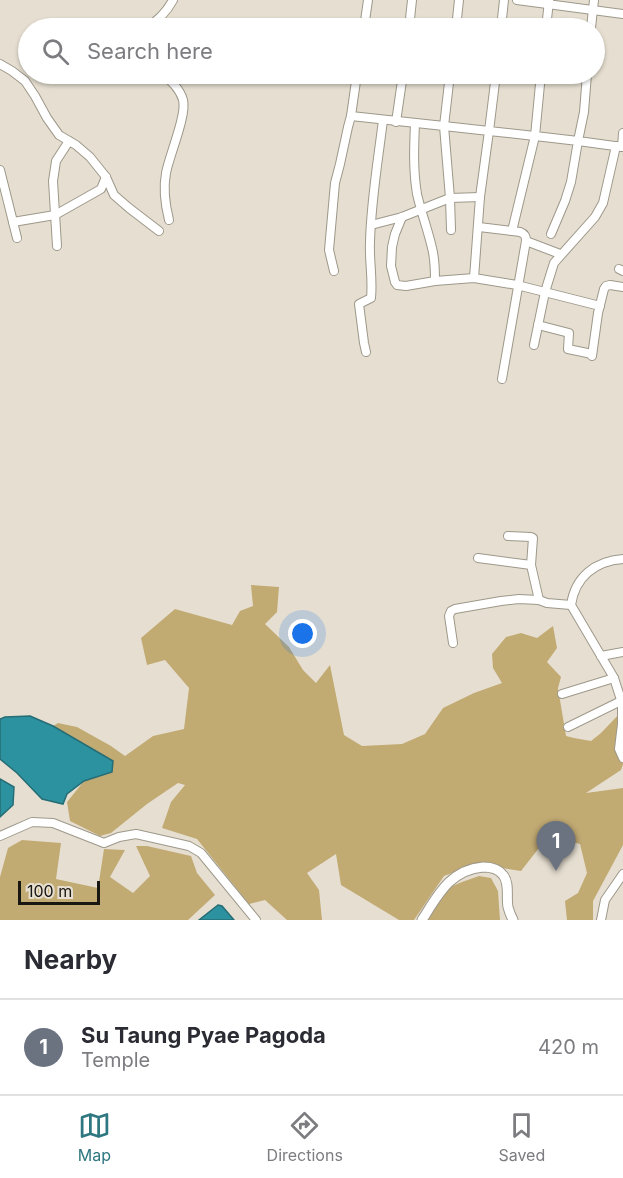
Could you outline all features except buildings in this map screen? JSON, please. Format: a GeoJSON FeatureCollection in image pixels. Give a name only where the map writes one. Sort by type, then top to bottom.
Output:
{"type":"FeatureCollection","features":[{"type":"Feature","properties":{"kind":"main road"},"geometry":{"type":"LineString","coordinates":[[422,920],[448,882],[458,874],[489,867],[498,870],[506,880],[508,908],[513,920]]}},
{"type":"Feature","properties":{"kind":"street"},"geometry":{"type":"LineString","coordinates":[[159,18],[173,0]]}},
{"type":"Feature","properties":{"kind":"street"},"geometry":{"type":"LineString","coordinates":[[365,18],[368,0]]}},
{"type":"Feature","properties":{"kind":"street"},"geometry":{"type":"LineString","coordinates":[[410,18],[412,0]]}},
{"type":"Feature","properties":{"kind":"street"},"geometry":{"type":"LineString","coordinates":[[457,18],[459,0]]}},
{"type":"Feature","properties":{"kind":"street"},"geometry":{"type":"LineString","coordinates":[[502,18],[504,0]]}},
{"type":"Feature","properties":{"kind":"street"},"geometry":{"type":"LineString","coordinates":[[517,0],[549,2],[623,14]]}},
{"type":"Feature","properties":{"kind":"street"},"geometry":{"type":"LineString","coordinates":[[592,18],[594,0]]}},
{"type":"Feature","properties":{"kind":"street"},"geometry":{"type":"LineString","coordinates":[[547,18],[549,2]]}},
{"type":"Feature","properties":{"kind":"street"},"geometry":{"type":"LineString","coordinates":[[0,64],[18,76]]}},
{"type":"Feature","properties":{"kind":"street"},"geometry":{"type":"LineString","coordinates":[[27,84],[59,135],[90,157],[106,177],[114,195],[159,231]]}},
{"type":"Feature","properties":{"kind":"street"},"geometry":{"type":"LineString","coordinates":[[169,220],[164,195],[166,173],[184,102],[180,92],[172,84]]}},
{"type":"Feature","properties":{"kind":"street"},"geometry":{"type":"LineString","coordinates":[[333,271],[329,250],[335,183],[351,116],[356,84]]}},
{"type":"Feature","properties":{"kind":"street"},"geometry":{"type":"LineString","coordinates":[[396,122],[402,84]]}},
{"type":"Feature","properties":{"kind":"street"},"geometry":{"type":"LineString","coordinates":[[449,84],[444,126],[451,230]]}},
{"type":"Feature","properties":{"kind":"street"},"geometry":{"type":"LineString","coordinates":[[474,278],[480,196],[495,84]]}},
{"type":"Feature","properties":{"kind":"street"},"geometry":{"type":"LineString","coordinates":[[512,231],[535,136],[540,84]]}},
{"type":"Feature","properties":{"kind":"street"},"geometry":{"type":"LineString","coordinates":[[551,234],[571,182],[584,112],[586,84]]}},
{"type":"Feature","properties":{"kind":"street"},"geometry":{"type":"LineString","coordinates":[[351,116],[620,146]]}},
{"type":"Feature","properties":{"kind":"street"},"geometry":{"type":"LineString","coordinates":[[366,352],[359,304],[370,298],[372,291],[370,242],[372,199],[383,120]]}},
{"type":"Feature","properties":{"kind":"street"},"geometry":{"type":"LineString","coordinates":[[415,123],[414,174],[435,260],[435,281]]}},
{"type":"Feature","properties":{"kind":"street"},"geometry":{"type":"LineString","coordinates":[[534,345],[545,291],[554,263],[595,217],[603,203],[623,133]]}},
{"type":"Feature","properties":{"kind":"street"},"geometry":{"type":"LineString","coordinates":[[57,246],[52,181],[56,161],[69,141]]}},
{"type":"Feature","properties":{"kind":"street"},"geometry":{"type":"LineString","coordinates":[[0,170],[16,238]]}},
{"type":"Feature","properties":{"kind":"street"},"geometry":{"type":"LineString","coordinates":[[13,222],[55,215],[101,189],[106,177]]}},
{"type":"Feature","properties":{"kind":"street"},"geometry":{"type":"LineString","coordinates":[[371,225],[402,217],[450,198],[480,196]]}},
{"type":"Feature","properties":{"kind":"street"},"geometry":{"type":"LineString","coordinates":[[402,217],[392,247],[391,266],[395,282],[401,286],[474,278],[518,285],[600,306]]}},
{"type":"Feature","properties":{"kind":"street"},"geometry":{"type":"LineString","coordinates":[[479,226],[524,233],[526,236],[502,379]]}},
{"type":"Feature","properties":{"kind":"street"},"geometry":{"type":"LineString","coordinates":[[526,241],[560,254]]}},
{"type":"Feature","properties":{"kind":"street"},"geometry":{"type":"LineString","coordinates":[[538,325],[569,333],[568,349],[592,355],[602,296],[606,286],[623,287]]}},
{"type":"Feature","properties":{"kind":"street"},"geometry":{"type":"LineString","coordinates":[[508,536],[533,538],[531,565],[539,600]]}},
{"type":"Feature","properties":{"kind":"street"},"geometry":{"type":"LineString","coordinates":[[478,558],[531,565]]}},
{"type":"Feature","properties":{"kind":"street"},"geometry":{"type":"LineString","coordinates":[[623,559],[605,561],[585,575],[577,584],[571,605],[614,678],[621,701],[622,724],[619,749],[623,758]]}},
{"type":"Feature","properties":{"kind":"street"},"geometry":{"type":"LineString","coordinates":[[453,643],[449,616],[451,611],[519,599],[571,605]]}},
{"type":"Feature","properties":{"kind":"street"},"geometry":{"type":"LineString","coordinates":[[601,656],[623,652]]}},
{"type":"Feature","properties":{"kind":"street"},"geometry":{"type":"LineString","coordinates":[[562,694],[614,678]]}},
{"type":"Feature","properties":{"kind":"street"},"geometry":{"type":"LineString","coordinates":[[568,727],[621,701]]}},
{"type":"Feature","properties":{"kind":"street"},"geometry":{"type":"LineString","coordinates":[[0,836],[32,822],[43,822],[53,823],[104,843],[136,834],[189,846],[201,853],[256,920]]}},
{"type":"Feature","properties":{"kind":"street"},"geometry":{"type":"LineString","coordinates":[[601,920],[605,900],[623,874]]}},
{"type":"Feature","properties":{"kind":"shaded area"},"geometry":{"type":"Polygon","coordinates":[[[251,585],[279,587],[277,612],[265,624],[289,647],[303,670],[316,683],[330,665],[344,735],[362,746],[402,744],[425,734],[443,708],[502,683],[493,668],[492,654],[506,637],[521,633],[537,638],[553,626],[557,648],[547,662],[561,677],[558,688],[566,736],[591,741],[623,710],[621,770],[586,793],[623,788],[623,845],[593,901],[593,920],[567,920],[565,901],[578,893],[587,873],[580,844],[564,840],[542,844],[521,871],[476,864],[444,876],[414,920],[399,920],[341,885],[336,854],[307,873],[319,890],[322,920],[287,920],[265,900],[249,904],[197,839],[162,828],[171,802],[185,785],[178,783],[111,833],[100,836],[70,821],[67,802],[84,781],[112,772],[113,761],[53,726],[58,723],[77,727],[125,756],[153,736],[184,729],[189,688],[165,660],[147,665],[141,638],[175,609],[232,625],[240,611],[253,606],[251,585]]]}},
{"type":"Feature","properties":{"kind":"shaded area"},"geometry":{"type":"Polygon","coordinates":[[[22,840],[61,843],[56,879],[98,888],[104,849],[125,850],[110,877],[133,893],[150,876],[136,846],[147,846],[191,856],[197,873],[215,895],[188,920],[0,920],[0,877],[8,848],[22,840]]]}},
{"type":"Feature","properties":{"kind":"shaded area"},"geometry":{"type":"Polygon","coordinates":[[[479,876],[491,878],[498,891],[500,920],[424,920],[448,888],[479,876]]]}},
{"type":"Feature","properties":{"kind":"water"},"geometry":{"type":"Polygon","coordinates":[[[30,716],[53,726],[113,761],[112,772],[84,781],[67,794],[63,804],[42,799],[0,759],[0,719],[30,716]]]}},
{"type":"Feature","properties":{"kind":"water"},"geometry":{"type":"Polygon","coordinates":[[[0,779],[14,787],[13,805],[0,817],[0,779]]]}},
{"type":"Feature","properties":{"kind":"water"},"geometry":{"type":"Polygon","coordinates":[[[218,905],[222,906],[234,920],[199,920],[218,905]]]}},
{"type":"Feature","properties":{"kind":"place","name":"Su Taung Pyae Pagoda"},"geometry":{"type":"Point","coordinates":[556,871]}}]}
